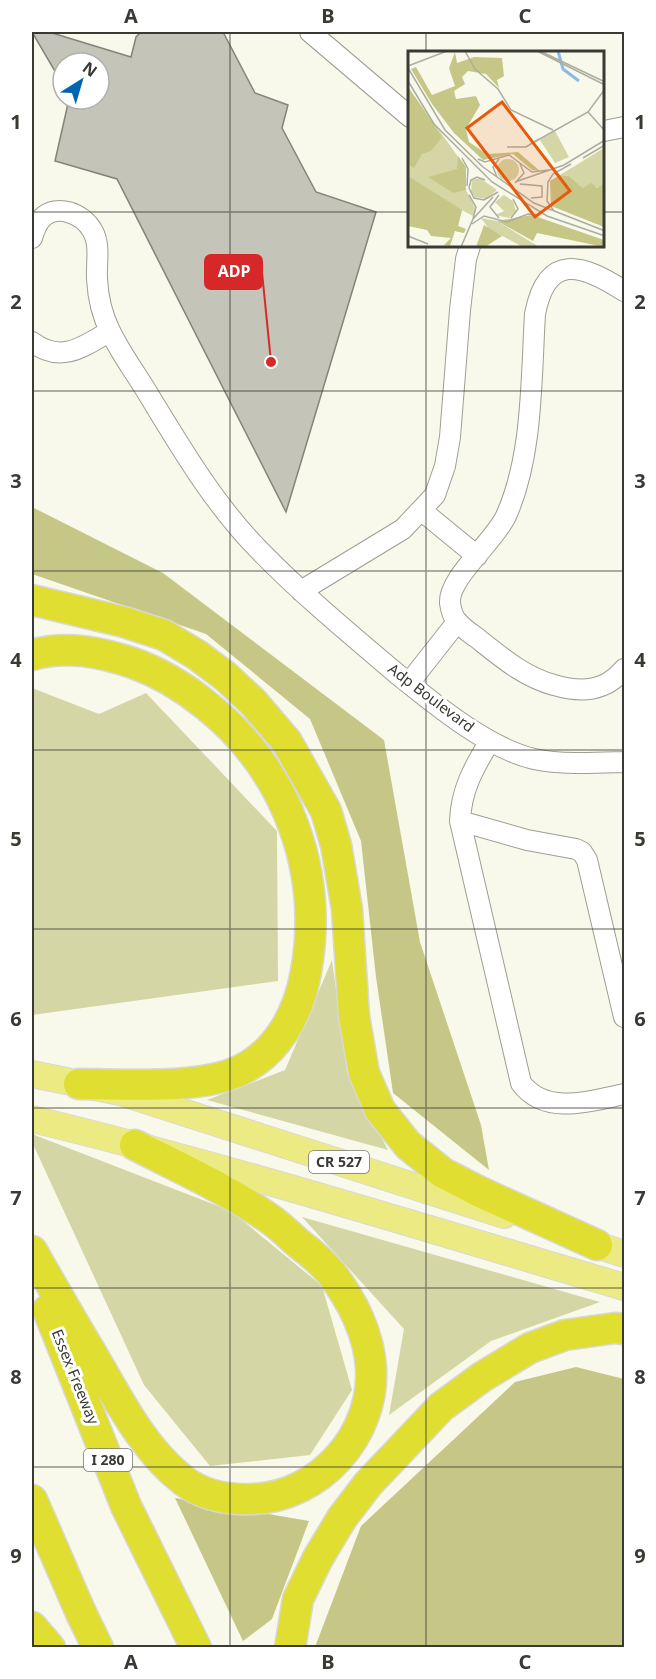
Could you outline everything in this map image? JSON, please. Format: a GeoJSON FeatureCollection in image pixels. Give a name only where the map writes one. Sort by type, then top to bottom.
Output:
{"type":"FeatureCollection","features":[{"type":"Feature","properties":{"kind":"highway"},"geometry":{"type":"LineString","coordinates":[[32,600],[124,622],[164,635],[197,655],[225,676],[253,702],[287,742],[326,810],[336,845],[347,909],[354,1016],[364,1073],[380,1110],[408,1145],[443,1173],[478,1191],[611,1249]]}},
{"type":"Feature","properties":{"kind":"highway"},"geometry":{"type":"LineString","coordinates":[[32,655],[71,650],[107,654],[144,667],[183,687],[218,715],[250,747],[273,780],[292,820],[305,862],[309,895],[311,944],[303,985],[292,1019],[270,1048],[241,1070],[214,1079],[160,1085],[79,1084]]}},
{"type":"Feature","properties":{"kind":"highway"},"geometry":{"type":"LineString","coordinates":[[32,1251],[123,1409],[158,1455],[185,1482],[219,1498],[264,1499],[297,1489],[328,1470],[339,1458],[360,1425],[368,1404],[371,1370],[364,1335],[356,1312],[344,1291],[330,1271],[271,1220],[212,1184],[135,1145]]}},
{"type":"Feature","properties":{"kind":"highway","name":"Essex Freeway"},"geometry":{"type":"LineString","coordinates":[[32,1268],[126,1506],[196,1647]]}},
{"type":"Feature","properties":{"kind":"highway"},"geometry":{"type":"LineString","coordinates":[[290,1647],[298,1599],[318,1558],[342,1518],[375,1476],[441,1407],[482,1377],[530,1348],[566,1335],[615,1328],[624,1329]]}},
{"type":"Feature","properties":{"kind":"highway"},"geometry":{"type":"LineString","coordinates":[[32,1500],[98,1647]]}},
{"type":"Feature","properties":{"kind":"highway"},"geometry":{"type":"LineString","coordinates":[[32,1627],[50,1647]]}},
{"type":"Feature","properties":{"kind":"main road","name":"CR 527"},"geometry":{"type":"LineString","coordinates":[[32,1074],[120,1092],[611,1249]]}},
{"type":"Feature","properties":{"kind":"main road","name":"CR 527"},"geometry":{"type":"LineString","coordinates":[[32,1119],[290,1188],[624,1287]]}},
{"type":"Feature","properties":{"kind":"street"},"geometry":{"type":"LineString","coordinates":[[310,32],[408,115]]}},
{"type":"Feature","properties":{"kind":"street"},"geometry":{"type":"LineString","coordinates":[[605,131],[624,127]]}},
{"type":"Feature","properties":{"kind":"street","name":"Adp Boulevard"},"geometry":{"type":"LineString","coordinates":[[32,238],[41,218],[50,212],[59,210],[69,212],[87,223],[96,240],[98,295],[110,331],[202,480],[247,537],[301,591],[448,714],[490,741],[533,759],[569,763],[624,762]]}},
{"type":"Feature","properties":{"kind":"street"},"geometry":{"type":"LineString","coordinates":[[301,591],[403,529],[435,495],[445,466],[450,437],[460,310],[469,248]]}},
{"type":"Feature","properties":{"kind":"street"},"geometry":{"type":"LineString","coordinates":[[624,291],[578,270],[564,269],[554,273],[544,285],[538,297],[525,455],[516,492],[504,519],[457,580],[450,600],[451,612],[457,622],[511,664],[543,682],[568,689],[587,691],[603,687],[617,678],[624,669]]}},
{"type":"Feature","properties":{"kind":"street"},"geometry":{"type":"LineString","coordinates":[[32,342],[64,353],[76,351],[110,331]]}},
{"type":"Feature","properties":{"kind":"street"},"geometry":{"type":"LineString","coordinates":[[422,511],[477,556]]}},
{"type":"Feature","properties":{"kind":"street"},"geometry":{"type":"LineString","coordinates":[[409,683],[457,622]]}},
{"type":"Feature","properties":{"kind":"street"},"geometry":{"type":"LineString","coordinates":[[490,741],[465,786],[460,803],[460,821],[521,1083],[526,1091],[534,1096],[566,1104],[624,1094]]}},
{"type":"Feature","properties":{"kind":"street","name":"Adp Boulevard"},"geometry":{"type":"LineString","coordinates":[[582,762],[624,747]]}},
{"type":"Feature","properties":{"kind":"street","name":"Adp Boulevard"},"geometry":{"type":"LineString","coordinates":[[582,762],[608,770],[624,770]]}},
{"type":"Feature","properties":{"kind":"street"},"geometry":{"type":"LineString","coordinates":[[460,821],[527,840],[582,852],[587,860],[624,1017]]}},
{"type":"Feature","properties":{"kind":"green space"},"geometry":{"type":"Polygon","coordinates":[[[32,507],[163,573],[384,740],[420,942],[481,1125],[489,1170],[393,1093],[376,977],[361,841],[310,719],[206,634],[32,574],[32,507]]]}},
{"type":"Feature","properties":{"kind":"green space"},"geometry":{"type":"Polygon","coordinates":[[[32,688],[99,714],[146,693],[277,831],[278,981],[32,1015],[32,688]]]}},
{"type":"Feature","properties":{"kind":"green space"},"geometry":{"type":"Polygon","coordinates":[[[332,960],[347,1072],[388,1150],[207,1100],[285,1070],[332,960]]]}},
{"type":"Feature","properties":{"kind":"green space"},"geometry":{"type":"Polygon","coordinates":[[[32,1134],[231,1211],[322,1286],[352,1390],[310,1455],[210,1466],[144,1385],[32,1142],[32,1134]]]}},
{"type":"Feature","properties":{"kind":"green space"},"geometry":{"type":"Polygon","coordinates":[[[302,1217],[600,1302],[491,1341],[389,1415],[404,1329],[302,1217]]]}},
{"type":"Feature","properties":{"kind":"green space"},"geometry":{"type":"Polygon","coordinates":[[[576,1367],[624,1379],[624,1647],[315,1647],[361,1526],[515,1382],[576,1367]]]}},
{"type":"Feature","properties":{"kind":"green space"},"geometry":{"type":"Polygon","coordinates":[[[175,1498],[309,1521],[272,1619],[243,1641],[175,1498]]]}},
{"type":"Feature","properties":{"kind":"building"},"geometry":{"type":"Polygon","coordinates":[[[32,32],[49,32],[131,57],[136,37],[141,32],[223,32],[255,93],[288,105],[282,128],[316,192],[376,212],[286,512],[117,179],[55,161],[66,111],[111,111],[111,51],[51,51],[51,64],[32,32]]]}},
{"type":"Feature","properties":{"kind":"place","name":"ADP"},"geometry":{"type":"Point","coordinates":[271,362]}}]}
